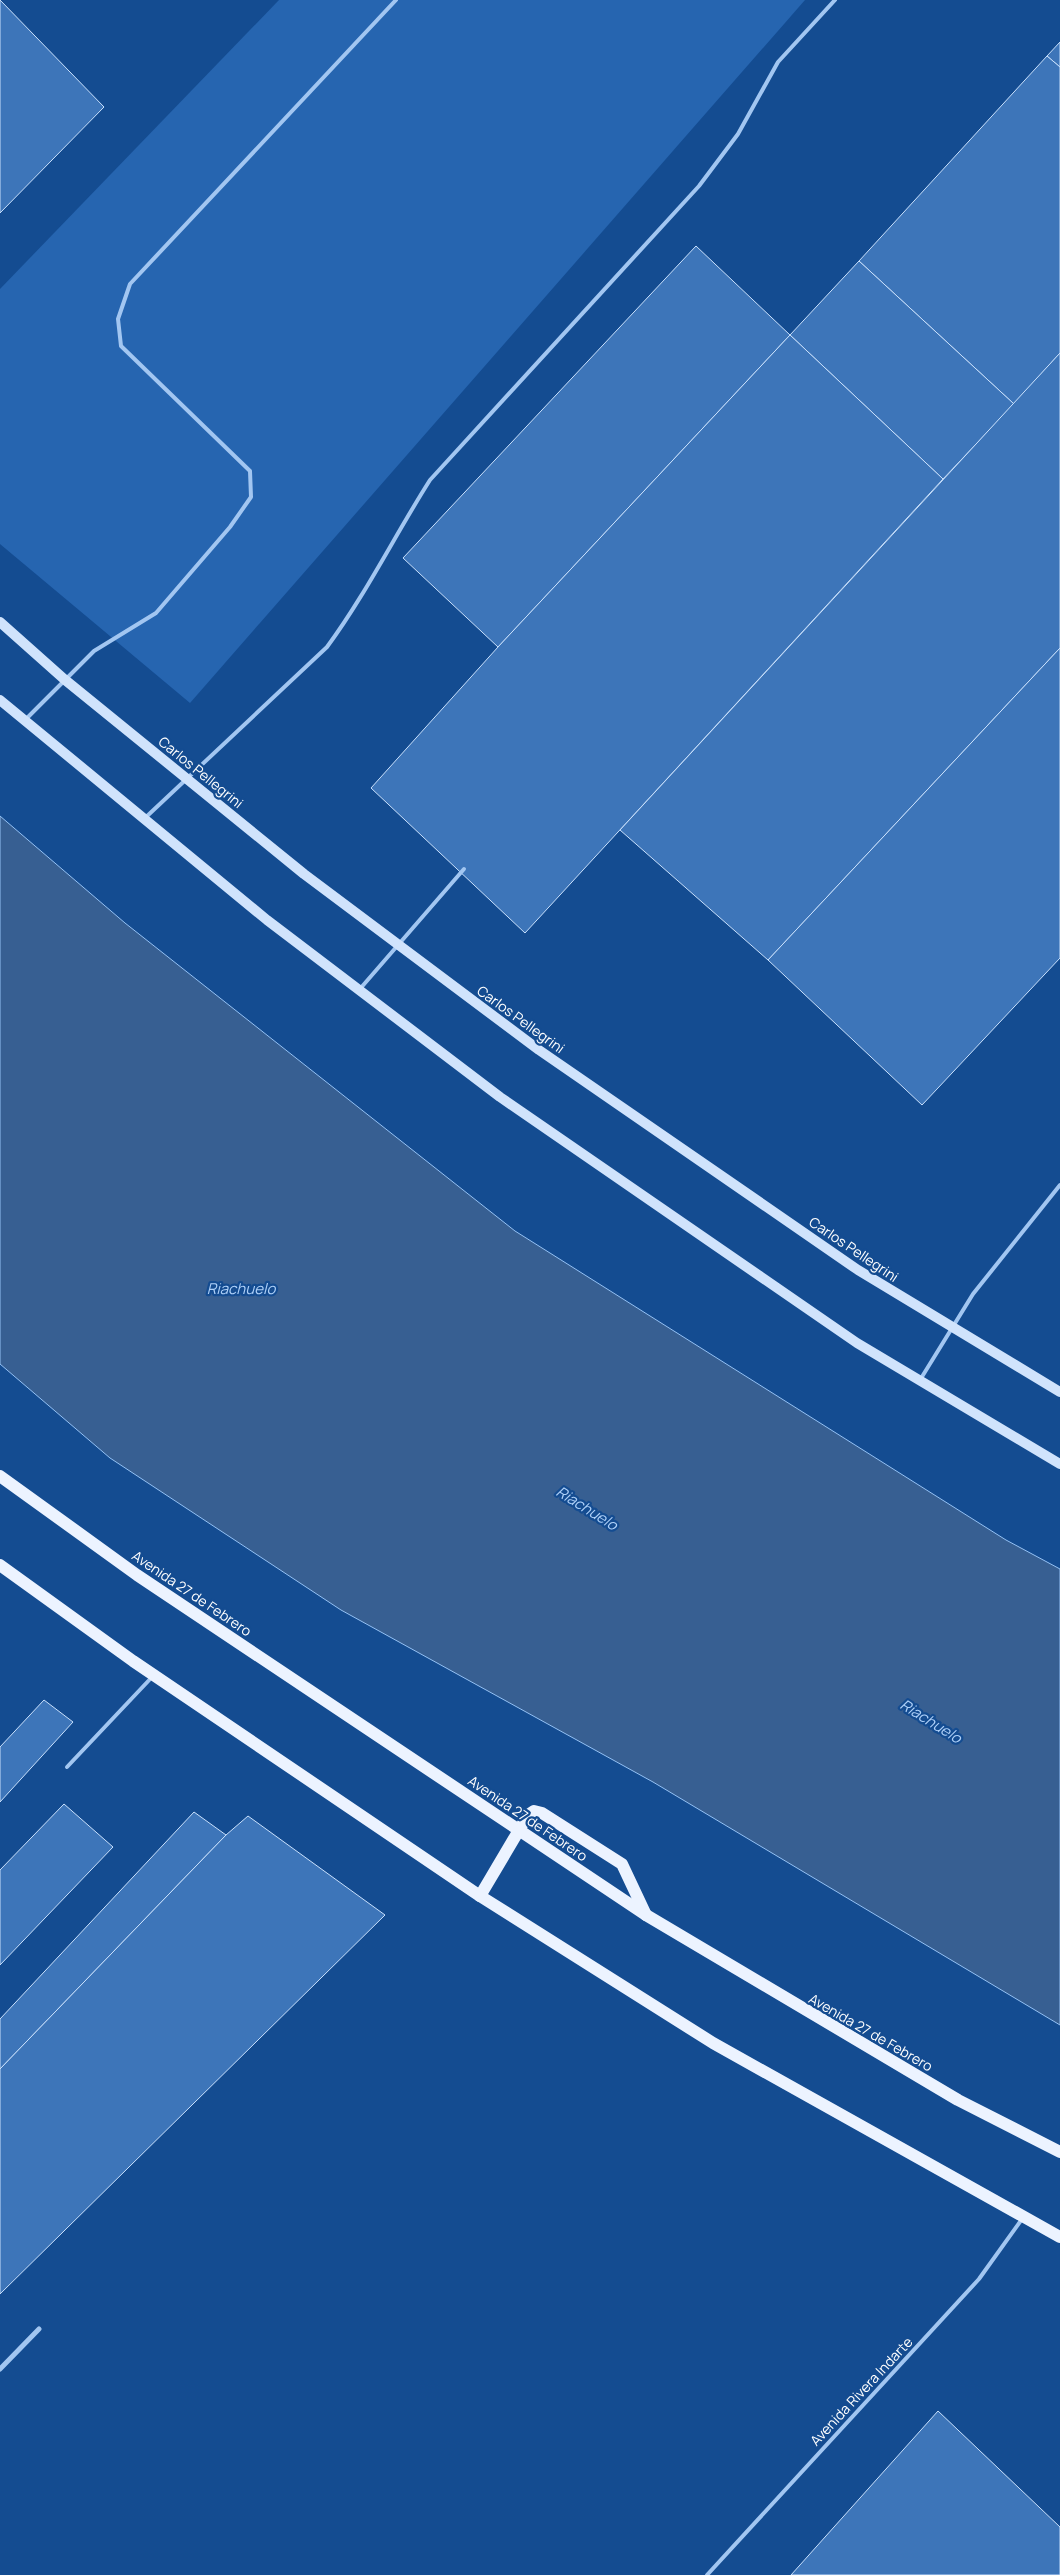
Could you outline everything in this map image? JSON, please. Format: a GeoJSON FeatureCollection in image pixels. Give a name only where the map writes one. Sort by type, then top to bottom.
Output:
{"type":"FeatureCollection","features":[{"type":"Feature","properties":{"kind":"main road","name":"Carlos Pellegrini"},"geometry":{"type":"LineString","coordinates":[[0,622],[64,679],[304,874],[555,1062],[858,1270],[951,1328],[1060,1392]]}},
{"type":"Feature","properties":{"kind":"main road"},"geometry":{"type":"LineString","coordinates":[[0,700],[23,721],[267,920],[500,1096],[857,1343],[919,1382],[1060,1464]]}},
{"type":"Feature","properties":{"kind":"main road","name":"Avenida 27 de Febrero"},"geometry":{"type":"LineString","coordinates":[[0,1476],[137,1575],[646,1915],[958,2100],[1060,2152]]}},
{"type":"Feature","properties":{"kind":"main road"},"geometry":{"type":"LineString","coordinates":[[0,1565],[154,1674],[480,1896],[713,2043],[1060,2237]]}},
{"type":"Feature","properties":{"kind":"main road"},"geometry":{"type":"LineString","coordinates":[[480,1896],[528,1815],[534,1811],[542,1813],[622,1864],[646,1915]]}},
{"type":"Feature","properties":{"kind":"street"},"geometry":{"type":"LineString","coordinates":[[0,2369],[39,2329]]}},
{"type":"Feature","properties":{"kind":"lane"},"geometry":{"type":"LineString","coordinates":[[23,721],[94,651],[156,612],[230,527],[251,497],[250,471],[121,346],[118,319],[130,284],[396,0]]}},
{"type":"Feature","properties":{"kind":"lane"},"geometry":{"type":"LineString","coordinates":[[143,819],[327,647],[351,615],[398,530],[430,480],[699,186],[738,134],[778,62],[835,0]]}},
{"type":"Feature","properties":{"kind":"lane"},"geometry":{"type":"LineString","coordinates":[[359,990],[464,870]]}},
{"type":"Feature","properties":{"kind":"lane"},"geometry":{"type":"LineString","coordinates":[[919,1382],[973,1294],[1060,1185]]}},
{"type":"Feature","properties":{"kind":"lane"},"geometry":{"type":"LineString","coordinates":[[67,1767],[154,1674]]}},
{"type":"Feature","properties":{"kind":"lane","name":"Avenida Rivera Indarte"},"geometry":{"type":"LineString","coordinates":[[707,2575],[979,2279],[1024,2217]]}},
{"type":"Feature","properties":{"kind":"shaded area"},"geometry":{"type":"Polygon","coordinates":[[[279,0],[805,0],[190,703],[0,544],[0,289],[279,0]]]}},
{"type":"Feature","properties":{"kind":"water","name":"Riachuelo"},"geometry":{"type":"Polygon","coordinates":[[[0,816],[125,923],[515,1231],[1006,1540],[1060,1569],[1060,2025],[653,1782],[341,1610],[110,1458],[0,1364],[0,816]]]}},
{"type":"Feature","properties":{"kind":"building"},"geometry":{"type":"Polygon","coordinates":[[[0,0],[104,107],[0,213],[0,0]]]}},
{"type":"Feature","properties":{"kind":"building"},"geometry":{"type":"Polygon","coordinates":[[[1060,42],[1060,67],[1047,56],[1060,42]]]}},
{"type":"Feature","properties":{"kind":"building"},"geometry":{"type":"Polygon","coordinates":[[[1047,56],[1060,67],[1060,353],[1014,404],[859,261],[1047,56]]]}},
{"type":"Feature","properties":{"kind":"building"},"geometry":{"type":"Polygon","coordinates":[[[696,246],[790,335],[498,647],[403,558],[696,246]]]}},
{"type":"Feature","properties":{"kind":"building"},"geometry":{"type":"Polygon","coordinates":[[[859,261],[1014,404],[943,479],[790,335],[859,261]]]}},
{"type":"Feature","properties":{"kind":"building"},"geometry":{"type":"Polygon","coordinates":[[[790,335],[943,479],[525,933],[371,788],[498,647],[790,335]]]}},
{"type":"Feature","properties":{"kind":"building"},"geometry":{"type":"Polygon","coordinates":[[[1060,353],[1060,648],[768,960],[620,830],[1060,353]]]}},
{"type":"Feature","properties":{"kind":"building"},"geometry":{"type":"Polygon","coordinates":[[[1060,648],[1060,958],[922,1105],[768,960],[1060,648]]]}},
{"type":"Feature","properties":{"kind":"building"},"geometry":{"type":"Polygon","coordinates":[[[44,1700],[73,1722],[0,1802],[0,1747],[44,1700]]]}},
{"type":"Feature","properties":{"kind":"building"},"geometry":{"type":"Polygon","coordinates":[[[64,1804],[113,1847],[0,1965],[0,1870],[64,1804]]]}},
{"type":"Feature","properties":{"kind":"building"},"geometry":{"type":"Polygon","coordinates":[[[194,1812],[226,1835],[0,2069],[0,2019],[194,1812]]]}},
{"type":"Feature","properties":{"kind":"building"},"geometry":{"type":"Polygon","coordinates":[[[248,1816],[385,1915],[0,2294],[0,2069],[226,1835],[248,1816]]]}},
{"type":"Feature","properties":{"kind":"building"},"geometry":{"type":"Polygon","coordinates":[[[938,2411],[1060,2527],[1060,2575],[791,2575],[938,2411]]]}}]}
